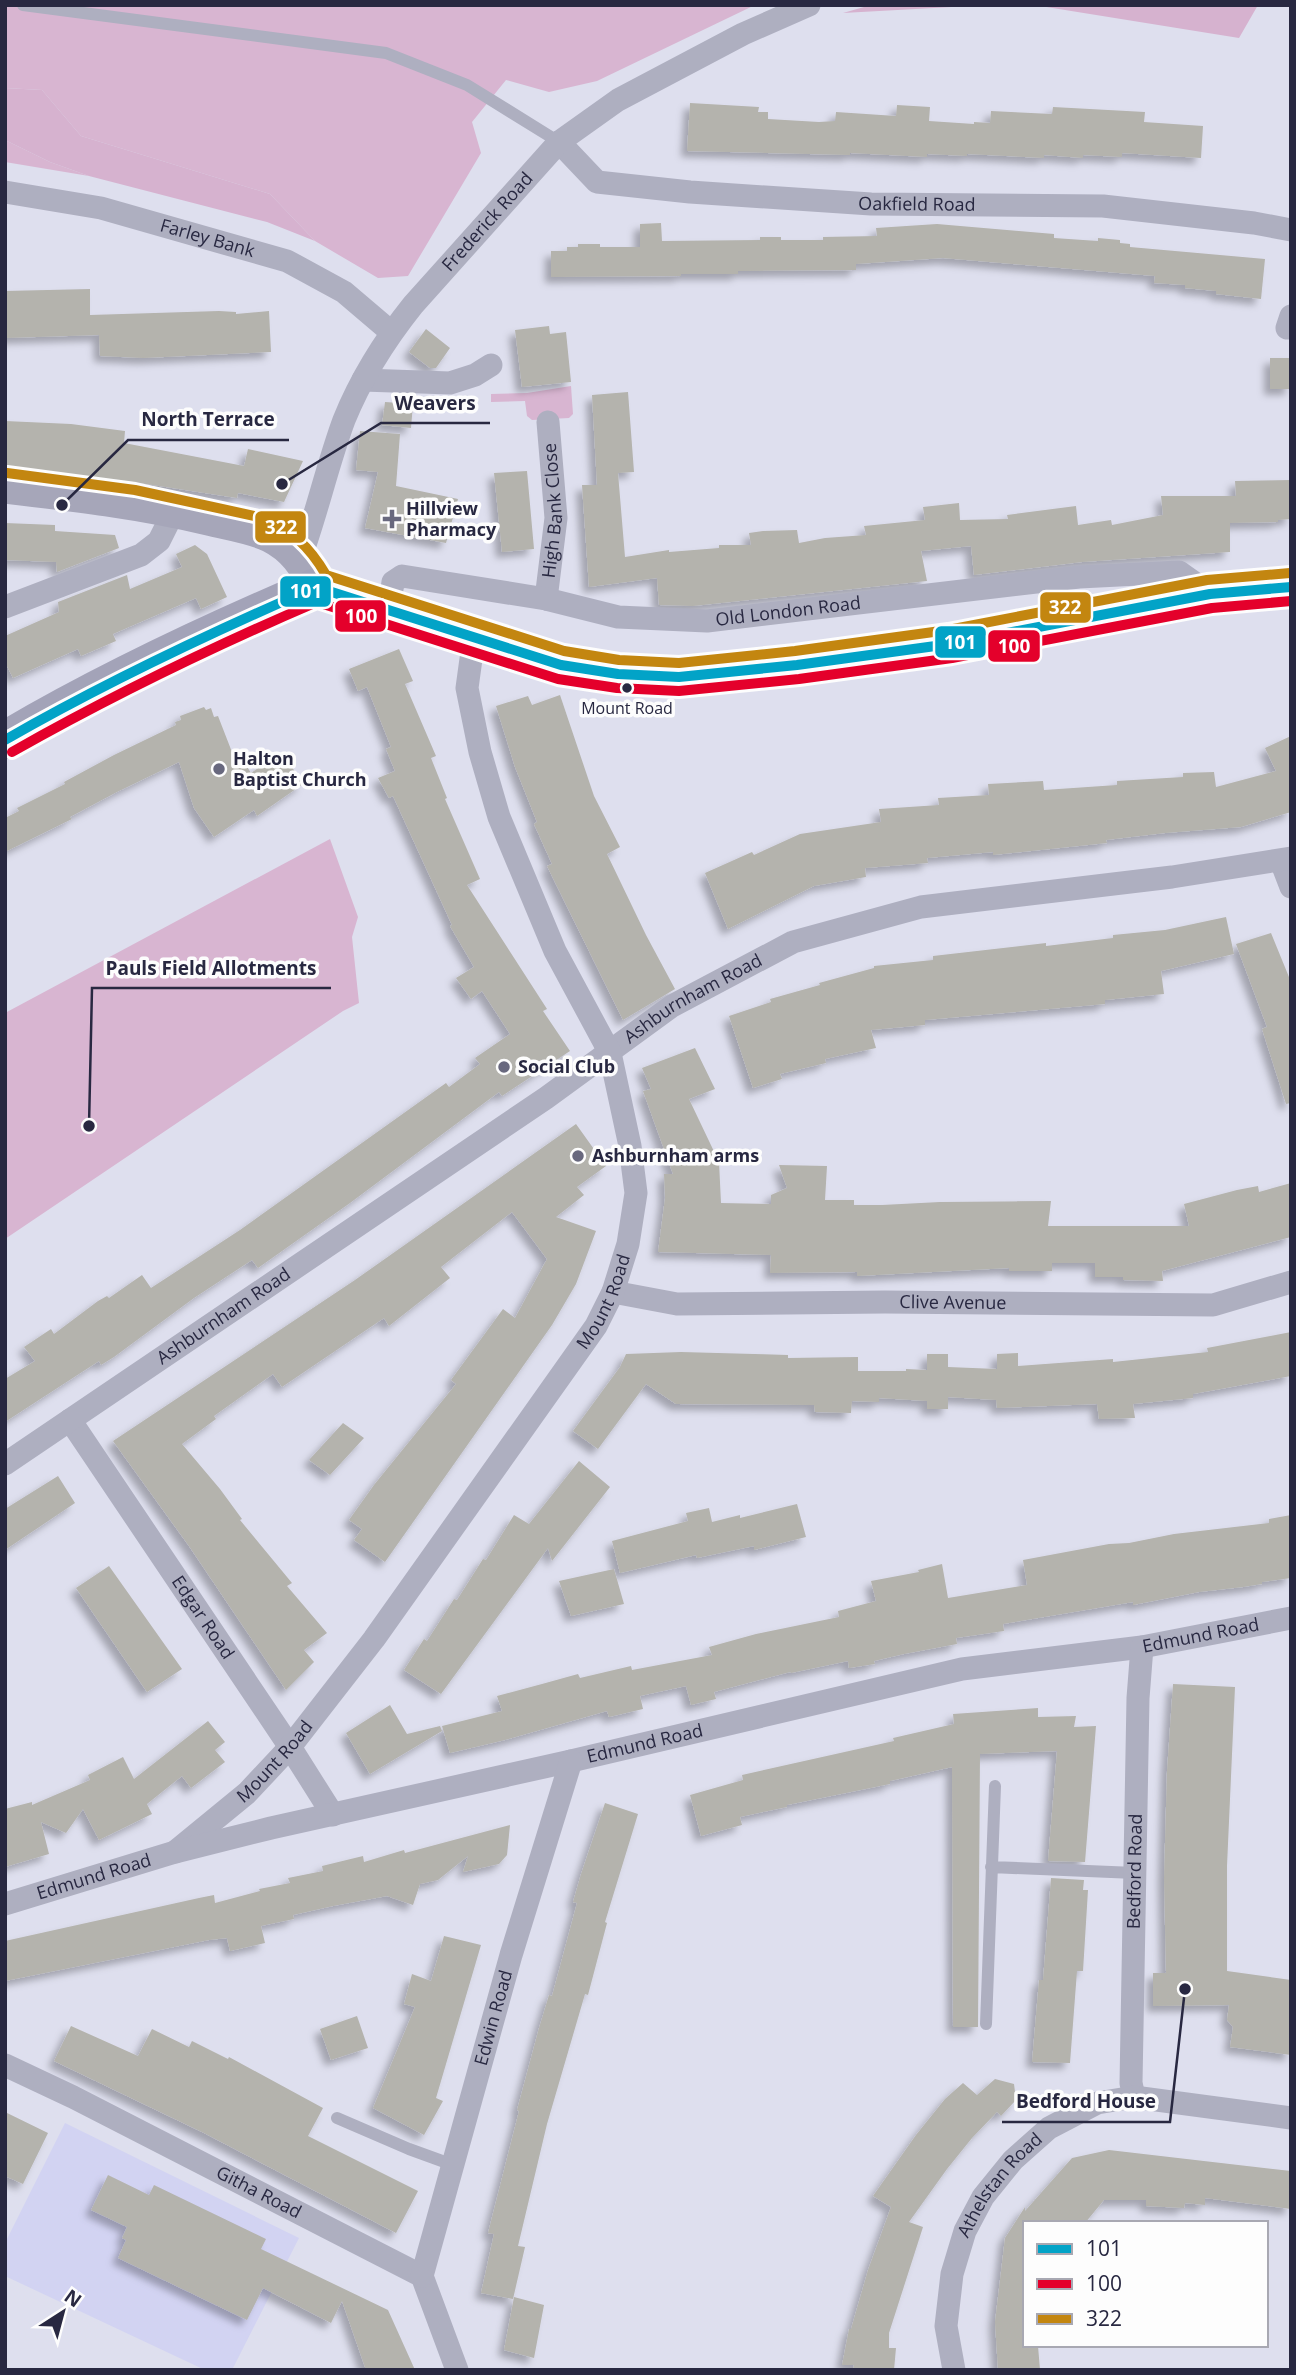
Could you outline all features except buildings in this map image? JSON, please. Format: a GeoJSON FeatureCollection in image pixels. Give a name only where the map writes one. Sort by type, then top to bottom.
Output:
{"type":"FeatureCollection","features":[{"type":"Feature","properties":{"kind":"highway"},"geometry":{"type":"LineString","coordinates":[[5,740],[78,697],[122,676],[308,573],[389,610],[561,665],[618,674],[679,677],[797,665],[950,644],[1210,594],[1291,587]]}},
{"type":"Feature","properties":{"kind":"street","name":"Frederick Road"},"geometry":{"type":"LineString","coordinates":[[308,573],[345,419],[363,380],[391,332],[559,142],[618,100],[743,34],[809,5]]}},
{"type":"Feature","properties":{"kind":"street","name":"Oakfield Road"},"geometry":{"type":"LineString","coordinates":[[559,142],[597,182],[690,192],[872,204],[1103,206],[1254,223],[1291,230]]}},
{"type":"Feature","properties":{"kind":"street","name":"Farley Bank"},"geometry":{"type":"LineString","coordinates":[[5,192],[101,208],[287,261],[344,292],[391,332]]}},
{"type":"Feature","properties":{"kind":"street"},"geometry":{"type":"LineString","coordinates":[[1291,316],[1287,328],[1291,328]]}},
{"type":"Feature","properties":{"kind":"street"},"geometry":{"type":"LineString","coordinates":[[363,380],[450,383],[475,375],[491,365]]}},
{"type":"Feature","properties":{"kind":"street","name":"High Bank Close"},"geometry":{"type":"LineString","coordinates":[[546,599],[556,518],[548,422]]}},
{"type":"Feature","properties":{"kind":"street"},"geometry":{"type":"LineString","coordinates":[[5,487],[101,498],[174,511],[254,530],[271,536],[308,573]]}},
{"type":"Feature","properties":{"kind":"street"},"geometry":{"type":"LineString","coordinates":[[5,607],[141,555],[159,541],[174,511]]}},
{"type":"Feature","properties":{"kind":"street","name":"Old London Road"},"geometry":{"type":"LineString","coordinates":[[389,610],[393,582],[402,576],[546,599],[618,617],[706,621],[1092,577],[1179,572],[1210,594]]}},
{"type":"Feature","properties":{"kind":"street","name":"Mount Road"},"geometry":{"type":"LineString","coordinates":[[175,1852],[247,1793],[290,1747],[374,1639],[596,1326],[613,1292],[628,1244],[636,1194],[630,1146],[610,1053],[555,951],[499,817],[480,752],[467,688],[474,637]]}},
{"type":"Feature","properties":{"kind":"street"},"geometry":{"type":"LineString","coordinates":[[1286,859],[1291,887]]}},
{"type":"Feature","properties":{"kind":"street","name":"Ashburnham Road"},"geometry":{"type":"LineString","coordinates":[[5,1464],[610,1053],[672,1006],[793,942],[920,907],[1172,877],[1286,859]]}},
{"type":"Feature","properties":{"kind":"street","name":"Clive Avenue"},"geometry":{"type":"LineString","coordinates":[[613,1292],[677,1304],[885,1302],[1213,1305],[1291,1282]]}},
{"type":"Feature","properties":{"kind":"street","name":"Edgar Road"},"geometry":{"type":"LineString","coordinates":[[70,1420],[333,1815]]}},
{"type":"Feature","properties":{"kind":"street","name":"Edmund Road"},"geometry":{"type":"LineString","coordinates":[[5,1904],[175,1852],[271,1828],[962,1669],[1142,1647],[1291,1618]]}},
{"type":"Feature","properties":{"kind":"street","name":"Bedford Road"},"geometry":{"type":"LineString","coordinates":[[1134,2097],[1132,2083],[1138,1698],[1142,1647]]}},
{"type":"Feature","properties":{"kind":"street","name":"Edwin Road"},"geometry":{"type":"LineString","coordinates":[[422,2276],[511,1955],[571,1761]]}},
{"type":"Feature","properties":{"kind":"street","name":"Githa Road"},"geometry":{"type":"LineString","coordinates":[[5,2065],[73,2097],[422,2276]]}},
{"type":"Feature","properties":{"kind":"street","name":"Athelstan Road"},"geometry":{"type":"LineString","coordinates":[[954,2370],[946,2326],[952,2274],[965,2231],[983,2197],[1013,2160],[1049,2127],[1097,2103],[1134,2097],[1291,2118]]}},
{"type":"Feature","properties":{"kind":"street"},"geometry":{"type":"LineString","coordinates":[[422,2276],[457,2370]]}},
{"type":"Feature","properties":{"kind":"lane"},"geometry":{"type":"LineString","coordinates":[[23,5],[386,53],[467,85],[559,142]]}},
{"type":"Feature","properties":{"kind":"lane"},"geometry":{"type":"LineString","coordinates":[[986,2024],[995,1786]]}},
{"type":"Feature","properties":{"kind":"lane"},"geometry":{"type":"LineString","coordinates":[[991,1867],[1135,1873]]}},
{"type":"Feature","properties":{"kind":"lane"},"geometry":{"type":"LineString","coordinates":[[337,2118],[453,2165]]}},
{"type":"Feature","properties":{"kind":"shaded area"},"geometry":{"type":"Polygon","coordinates":[[[5,5],[755,5],[597,81],[549,92],[506,80],[472,122],[481,153],[408,276],[378,278],[315,241],[270,194],[81,136],[42,90],[5,88],[5,5]]]}},
{"type":"Feature","properties":{"kind":"shaded area"},"geometry":{"type":"Polygon","coordinates":[[[871,5],[988,5],[843,13],[871,5]]]}},
{"type":"Feature","properties":{"kind":"shaded area"},"geometry":{"type":"Polygon","coordinates":[[[1034,5],[1258,5],[1239,38],[1034,5]]]}},
{"type":"Feature","properties":{"kind":"shaded area"},"geometry":{"type":"Polygon","coordinates":[[[5,88],[42,90],[81,136],[270,194],[315,241],[267,222],[89,176],[50,162],[5,140],[5,88]]]}},
{"type":"Feature","properties":{"kind":"shaded area"},"geometry":{"type":"Polygon","coordinates":[[[5,140],[50,162],[89,176],[5,162],[5,140]]]}},
{"type":"Feature","properties":{"kind":"shaded area"},"geometry":{"type":"Polygon","coordinates":[[[571,386],[573,414],[569,418],[532,420],[527,416],[525,401],[491,402],[491,394],[527,393],[571,386]]]}},
{"type":"Feature","properties":{"kind":"shaded area"},"geometry":{"type":"Polygon","coordinates":[[[330,839],[358,917],[352,937],[359,1003],[343,1011],[5,1239],[5,1013],[330,839]]]}},
{"type":"Feature","properties":{"kind":"shaded area"},"geometry":{"type":"Polygon","coordinates":[[[65,2123],[299,2238],[232,2370],[205,2370],[5,2276],[5,2243],[65,2123]]]}},
{"type":"Feature","properties":{"kind":"transit line","name":"322"},"geometry":{"type":"LineString","coordinates":[[7,473],[135,490],[259,517],[290,533],[313,556],[326,575],[564,651],[619,660],[679,663],[795,651],[948,630],[1207,580],[1290,573]]}},
{"type":"Feature","properties":{"kind":"transit line","name":"101"},"geometry":{"type":"LineString","coordinates":[[5,740],[159,659],[316,587],[561,665],[618,674],[679,677],[797,665],[950,644],[1210,594],[1291,587]]}},
{"type":"Feature","properties":{"kind":"transit line","name":"100"},"geometry":{"type":"LineString","coordinates":[[12,752],[162,673],[317,602],[558,679],[617,688],[679,691],[799,679],[952,658],[1212,608],[1291,601]]}},
{"type":"Feature","properties":{"kind":"place","name":"Weavers"},"geometry":{"type":"Point","coordinates":[282,484]}},
{"type":"Feature","properties":{"kind":"place","name":"North Terrace"},"geometry":{"type":"Point","coordinates":[62,505]}},
{"type":"Feature","properties":{"kind":"place","name":"Hillview Pharmacy"},"geometry":{"type":"Point","coordinates":[392,519]}},
{"type":"Feature","properties":{"kind":"place","name":"Mount Road"},"geometry":{"type":"Point","coordinates":[627,688]}},
{"type":"Feature","properties":{"kind":"place","name":"Halton Baptist Church"},"geometry":{"type":"Point","coordinates":[219,769]}},
{"type":"Feature","properties":{"kind":"place","name":"Social Club"},"geometry":{"type":"Point","coordinates":[504,1067]}},
{"type":"Feature","properties":{"kind":"place","name":"Pauls Field Allotments"},"geometry":{"type":"Point","coordinates":[89,1126]}},
{"type":"Feature","properties":{"kind":"place","name":"Ashburnham arms"},"geometry":{"type":"Point","coordinates":[578,1156]}},
{"type":"Feature","properties":{"kind":"place","name":"Bedford House"},"geometry":{"type":"Point","coordinates":[1185,1989]}}]}
